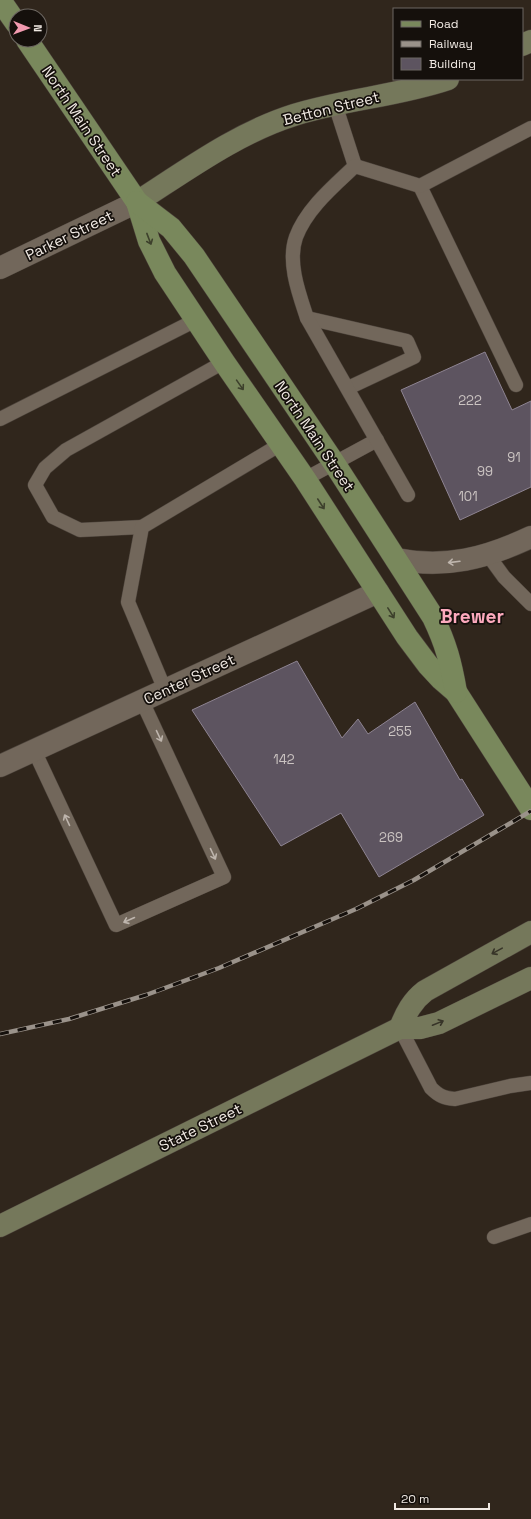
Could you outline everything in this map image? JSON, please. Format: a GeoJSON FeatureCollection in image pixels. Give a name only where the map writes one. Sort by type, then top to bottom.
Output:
{"type":"FeatureCollection","features":[{"type":"Feature","properties":{"kind":"main road"},"geometry":{"type":"LineString","coordinates":[[0,0],[8,12]]}},
{"type":"Feature","properties":{"kind":"main road","name":"North Main Street"},"geometry":{"type":"LineString","coordinates":[[32,48],[137,202],[149,241],[157,258],[196,320],[305,479],[416,651],[441,679],[456,692],[526,802]]}},
{"type":"Feature","properties":{"kind":"main road","name":"Betton Street"},"geometry":{"type":"LineString","coordinates":[[137,202],[225,147],[249,134],[292,116],[335,104],[444,80]]}},
{"type":"Feature","properties":{"kind":"main road","name":"North Main Street"},"geometry":{"type":"LineString","coordinates":[[137,202],[171,228],[194,256],[334,463],[433,617],[449,653],[456,692]]}},
{"type":"Feature","properties":{"kind":"main road"},"geometry":{"type":"LineString","coordinates":[[400,1028],[410,1006],[417,997],[425,991],[531,932]]}},
{"type":"Feature","properties":{"kind":"main road","name":"State Street"},"geometry":{"type":"LineString","coordinates":[[0,1226],[400,1028],[420,1028],[439,1023],[531,978]]}},
{"type":"Feature","properties":{"kind":"street","name":"Parker Street"},"geometry":{"type":"LineString","coordinates":[[0,268],[137,202]]}},
{"type":"Feature","properties":{"kind":"street"},"geometry":{"type":"LineString","coordinates":[[396,559],[418,563],[463,561],[488,555],[531,537]]}},
{"type":"Feature","properties":{"kind":"street","name":"Center Street"},"geometry":{"type":"LineString","coordinates":[[0,766],[378,592]]}},
{"type":"Feature","properties":{"kind":"lane"},"geometry":{"type":"LineString","coordinates":[[335,104],[355,166]]}},
{"type":"Feature","properties":{"kind":"lane"},"geometry":{"type":"LineString","coordinates":[[355,166],[420,186],[531,128]]}},
{"type":"Feature","properties":{"kind":"lane"},"geometry":{"type":"LineString","coordinates":[[355,166],[328,192],[302,225],[296,238],[293,252],[294,266],[300,299],[308,318],[408,495]]}},
{"type":"Feature","properties":{"kind":"lane"},"geometry":{"type":"LineString","coordinates":[[420,186],[516,386]]}},
{"type":"Feature","properties":{"kind":"lane"},"geometry":{"type":"LineString","coordinates":[[308,318],[407,342],[414,357],[348,388]]}},
{"type":"Feature","properties":{"kind":"lane"},"geometry":{"type":"LineString","coordinates":[[0,419],[196,320]]}},
{"type":"Feature","properties":{"kind":"lane"},"geometry":{"type":"LineString","coordinates":[[224,362],[66,450],[45,468],[36,485],[53,517],[80,530],[142,527],[281,444]]}},
{"type":"Feature","properties":{"kind":"lane"},"geometry":{"type":"LineString","coordinates":[[305,479],[376,440]]}},
{"type":"Feature","properties":{"kind":"lane"},"geometry":{"type":"LineString","coordinates":[[142,527],[128,602],[165,690]]}},
{"type":"Feature","properties":{"kind":"lane"},"geometry":{"type":"LineString","coordinates":[[488,555],[504,577],[531,604]]}},
{"type":"Feature","properties":{"kind":"lane"},"geometry":{"type":"LineString","coordinates":[[34,750],[116,925],[224,877],[142,701]]}},
{"type":"Feature","properties":{"kind":"lane"},"geometry":{"type":"LineString","coordinates":[[400,1028],[431,1088],[438,1095],[445,1098],[454,1099],[510,1086],[531,1084]]}},
{"type":"Feature","properties":{"kind":"lane"},"geometry":{"type":"LineString","coordinates":[[494,1237],[531,1224]]}},
{"type":"Feature","properties":{"kind":"building"},"geometry":{"type":"Polygon","coordinates":[[[485,352],[512,410],[531,401],[531,487],[460,520],[401,390],[485,352]]]}},
{"type":"Feature","properties":{"kind":"building"},"geometry":{"type":"Polygon","coordinates":[[[297,661],[342,738],[358,719],[368,734],[415,702],[460,780],[462,779],[484,815],[379,877],[341,813],[281,846],[192,710],[297,661]]]}},
{"type":"Feature","properties":{"kind":"railway"},"geometry":{"type":"LineString","coordinates":[[0,1034],[69,1019],[146,995],[219,968],[356,909],[414,880],[531,811]]}},
{"type":"Feature","properties":{"kind":"district","name":"Brewer"},"geometry":{"type":"Point","coordinates":[472,616]}}]}
